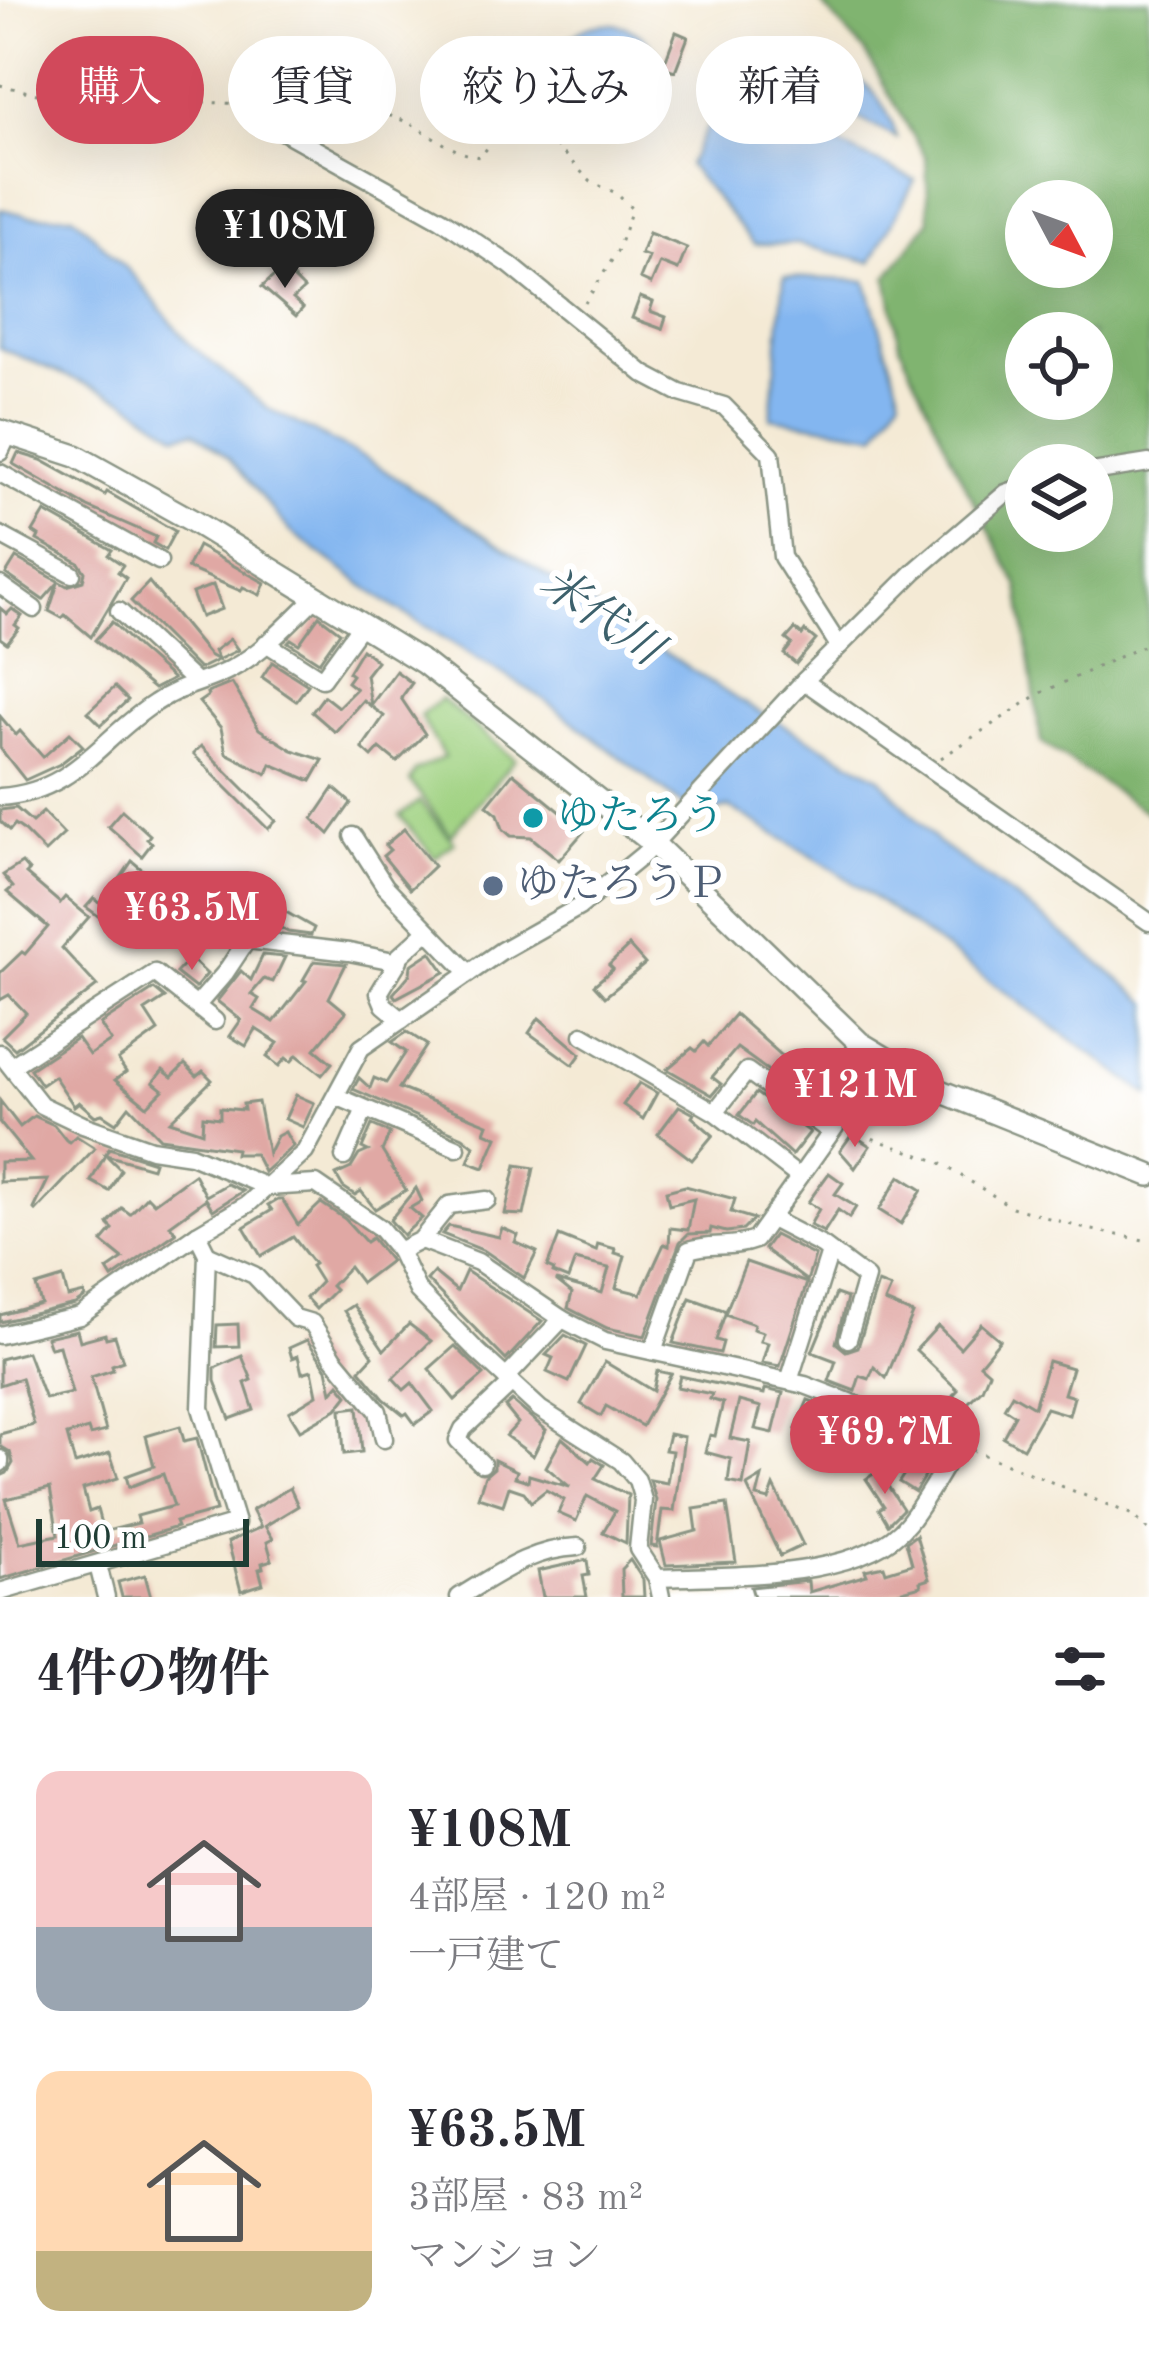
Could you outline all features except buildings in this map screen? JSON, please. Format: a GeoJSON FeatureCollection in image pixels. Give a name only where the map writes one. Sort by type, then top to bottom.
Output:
{"type":"FeatureCollection","features":[{"type":"Feature","properties":{"kind":"street"},"geometry":{"type":"LineString","coordinates":[[307,144],[441,219],[510,265],[644,374],[680,393],[724,406],[771,454],[782,557],[839,646]]}},
{"type":"Feature","properties":{"kind":"street"},"geometry":{"type":"LineString","coordinates":[[3,438],[76,456],[191,520],[424,663],[660,836],[860,1042],[940,1091],[1149,1175]]}},
{"type":"Feature","properties":{"kind":"street"},"geometry":{"type":"LineString","coordinates":[[1113,469],[1149,463]]}},
{"type":"Feature","properties":{"kind":"street"},"geometry":{"type":"LineString","coordinates":[[0,473],[160,561]]}},
{"type":"Feature","properties":{"kind":"street"},"geometry":{"type":"LineString","coordinates":[[0,1335],[80,1316],[248,1204],[305,1152],[361,1048],[469,973],[579,907],[660,836],[839,646],[1005,494]]}},
{"type":"Feature","properties":{"kind":"street"},"geometry":{"type":"LineString","coordinates":[[0,535],[72,574]]}},
{"type":"Feature","properties":{"kind":"street"},"geometry":{"type":"LineString","coordinates":[[0,585],[34,609]]}},
{"type":"Feature","properties":{"kind":"street"},"geometry":{"type":"LineString","coordinates":[[0,797],[59,783],[142,712],[180,686],[231,669],[316,597]]}},
{"type":"Feature","properties":{"kind":"street"},"geometry":{"type":"LineString","coordinates":[[119,611],[194,682]]}},
{"type":"Feature","properties":{"kind":"street"},"geometry":{"type":"LineString","coordinates":[[266,643],[322,679],[361,625]]}},
{"type":"Feature","properties":{"kind":"street"},"geometry":{"type":"LineString","coordinates":[[801,685],[1149,922]]}},
{"type":"Feature","properties":{"kind":"street"},"geometry":{"type":"LineString","coordinates":[[353,836],[386,886],[469,973]]}},
{"type":"Feature","properties":{"kind":"street"},"geometry":{"type":"LineString","coordinates":[[402,1020],[379,993],[399,960],[427,931]]}},
{"type":"Feature","properties":{"kind":"street"},"geometry":{"type":"LineString","coordinates":[[198,1004],[247,940],[399,960]]}},
{"type":"Feature","properties":{"kind":"street"},"geometry":{"type":"LineString","coordinates":[[215,1021],[155,973],[6,1059],[41,1105],[83,1125],[151,1149],[191,1155],[267,1187],[316,1184],[380,1228],[399,1251],[418,1291],[540,1409],[621,1462],[637,1480],[643,1500],[638,1549],[659,1588],[796,1570],[865,1553],[906,1525],[958,1444],[789,1381],[605,1341],[562,1319],[478,1262],[421,1240]]}},
{"type":"Feature","properties":{"kind":"street"},"geometry":{"type":"LineString","coordinates":[[583,1035],[715,1112],[800,1178]]}},
{"type":"Feature","properties":{"kind":"street"},"geometry":{"type":"LineString","coordinates":[[653,1351],[689,1250],[734,1248],[754,1240],[772,1219],[831,1132],[840,1074],[860,1042]]}},
{"type":"Feature","properties":{"kind":"street"},"geometry":{"type":"LineString","coordinates":[[715,1112],[747,1071],[831,1132]]}},
{"type":"Feature","properties":{"kind":"street"},"geometry":{"type":"LineString","coordinates":[[336,1096],[457,1148]]}},
{"type":"Feature","properties":{"kind":"street"},"geometry":{"type":"LineString","coordinates":[[344,1156],[365,1108]]}},
{"type":"Feature","properties":{"kind":"street"},"geometry":{"type":"LineString","coordinates":[[399,1251],[421,1240],[449,1204],[488,1200]]}},
{"type":"Feature","properties":{"kind":"street"},"geometry":{"type":"LineString","coordinates":[[772,1219],[830,1252],[867,1281],[848,1339]]}},
{"type":"Feature","properties":{"kind":"street"},"geometry":{"type":"LineString","coordinates":[[0,1592],[22,1592],[236,1523],[200,1408],[207,1254],[197,1234]]}},
{"type":"Feature","properties":{"kind":"street"},"geometry":{"type":"LineString","coordinates":[[789,1381],[830,1252]]}},
{"type":"Feature","properties":{"kind":"street"},"geometry":{"type":"LineString","coordinates":[[207,1254],[254,1275],[295,1318],[312,1324],[378,1411],[384,1439]]}},
{"type":"Feature","properties":{"kind":"street"},"geometry":{"type":"LineString","coordinates":[[482,1464],[458,1440],[463,1429],[562,1319]]}},
{"type":"Feature","properties":{"kind":"street"},"geometry":{"type":"LineString","coordinates":[[459,1597],[526,1556],[551,1548],[578,1547]]}},
{"type":"Feature","properties":{"kind":"street"},"geometry":{"type":"LineString","coordinates":[[98,1564],[106,1597]]}},
{"type":"Feature","properties":{"kind":"path"},"geometry":{"type":"LineString","coordinates":[[0,85],[38,94],[228,103]]}},
{"type":"Feature","properties":{"kind":"path"},"geometry":{"type":"LineString","coordinates":[[396,119],[460,154],[481,157],[510,120],[532,121],[591,182],[616,193],[632,209],[617,253],[578,320]]}},
{"type":"Feature","properties":{"kind":"path"},"geometry":{"type":"LineString","coordinates":[[929,768],[1040,694],[1147,647]]}},
{"type":"Feature","properties":{"kind":"path"},"geometry":{"type":"LineString","coordinates":[[836,1113],[869,1137],[937,1161],[1012,1207],[1149,1241]]}},
{"type":"Feature","properties":{"kind":"path"},"geometry":{"type":"LineString","coordinates":[[958,1444],[1133,1515],[1149,1531]]}},
{"type":"Feature","properties":{"kind":"green space"},"geometry":{"type":"Polygon","coordinates":[[[818,0],[1149,0],[1149,814],[1041,742],[1019,587],[900,346],[887,277],[929,221],[926,158],[864,51],[864,36],[851,36],[818,0]]]}},
{"type":"Feature","properties":{"kind":"green space"},"geometry":{"type":"Polygon","coordinates":[[[441,699],[515,759],[451,835],[410,781],[415,771],[444,757],[420,716],[441,699]]]}},
{"type":"Feature","properties":{"kind":"green space"},"geometry":{"type":"Polygon","coordinates":[[[419,801],[454,842],[435,858],[400,816],[419,801]]]}},
{"type":"Feature","properties":{"kind":"water"},"geometry":{"type":"Polygon","coordinates":[[[607,24],[642,36],[572,36],[607,24]]]}},
{"type":"Feature","properties":{"kind":"water"},"geometry":{"type":"Polygon","coordinates":[[[864,84],[883,106],[897,138],[864,121],[864,84]]]}},
{"type":"Feature","properties":{"kind":"water"},"geometry":{"type":"Polygon","coordinates":[[[699,144],[838,144],[915,180],[871,262],[798,244],[754,244],[688,165],[699,144]]]}},
{"type":"Feature","properties":{"kind":"water","name":"米代川"},"geometry":{"type":"Polygon","coordinates":[[[0,209],[30,216],[73,215],[136,278],[188,343],[267,408],[367,459],[738,700],[879,777],[938,843],[1043,918],[1149,1003],[1149,1095],[835,870],[729,807],[699,817],[539,696],[389,604],[291,532],[228,457],[194,431],[177,435],[125,400],[0,348],[0,209]]]}},
{"type":"Feature","properties":{"kind":"water"},"geometry":{"type":"Polygon","coordinates":[[[784,277],[866,281],[901,396],[876,434],[771,418],[784,277]]]}},
{"type":"Feature","properties":{"kind":"place","name":"ゆたろう"},"geometry":{"type":"Point","coordinates":[533,818]}},
{"type":"Feature","properties":{"kind":"place","name":"ゆたろうＰ"},"geometry":{"type":"Point","coordinates":[493,886]}}]}
